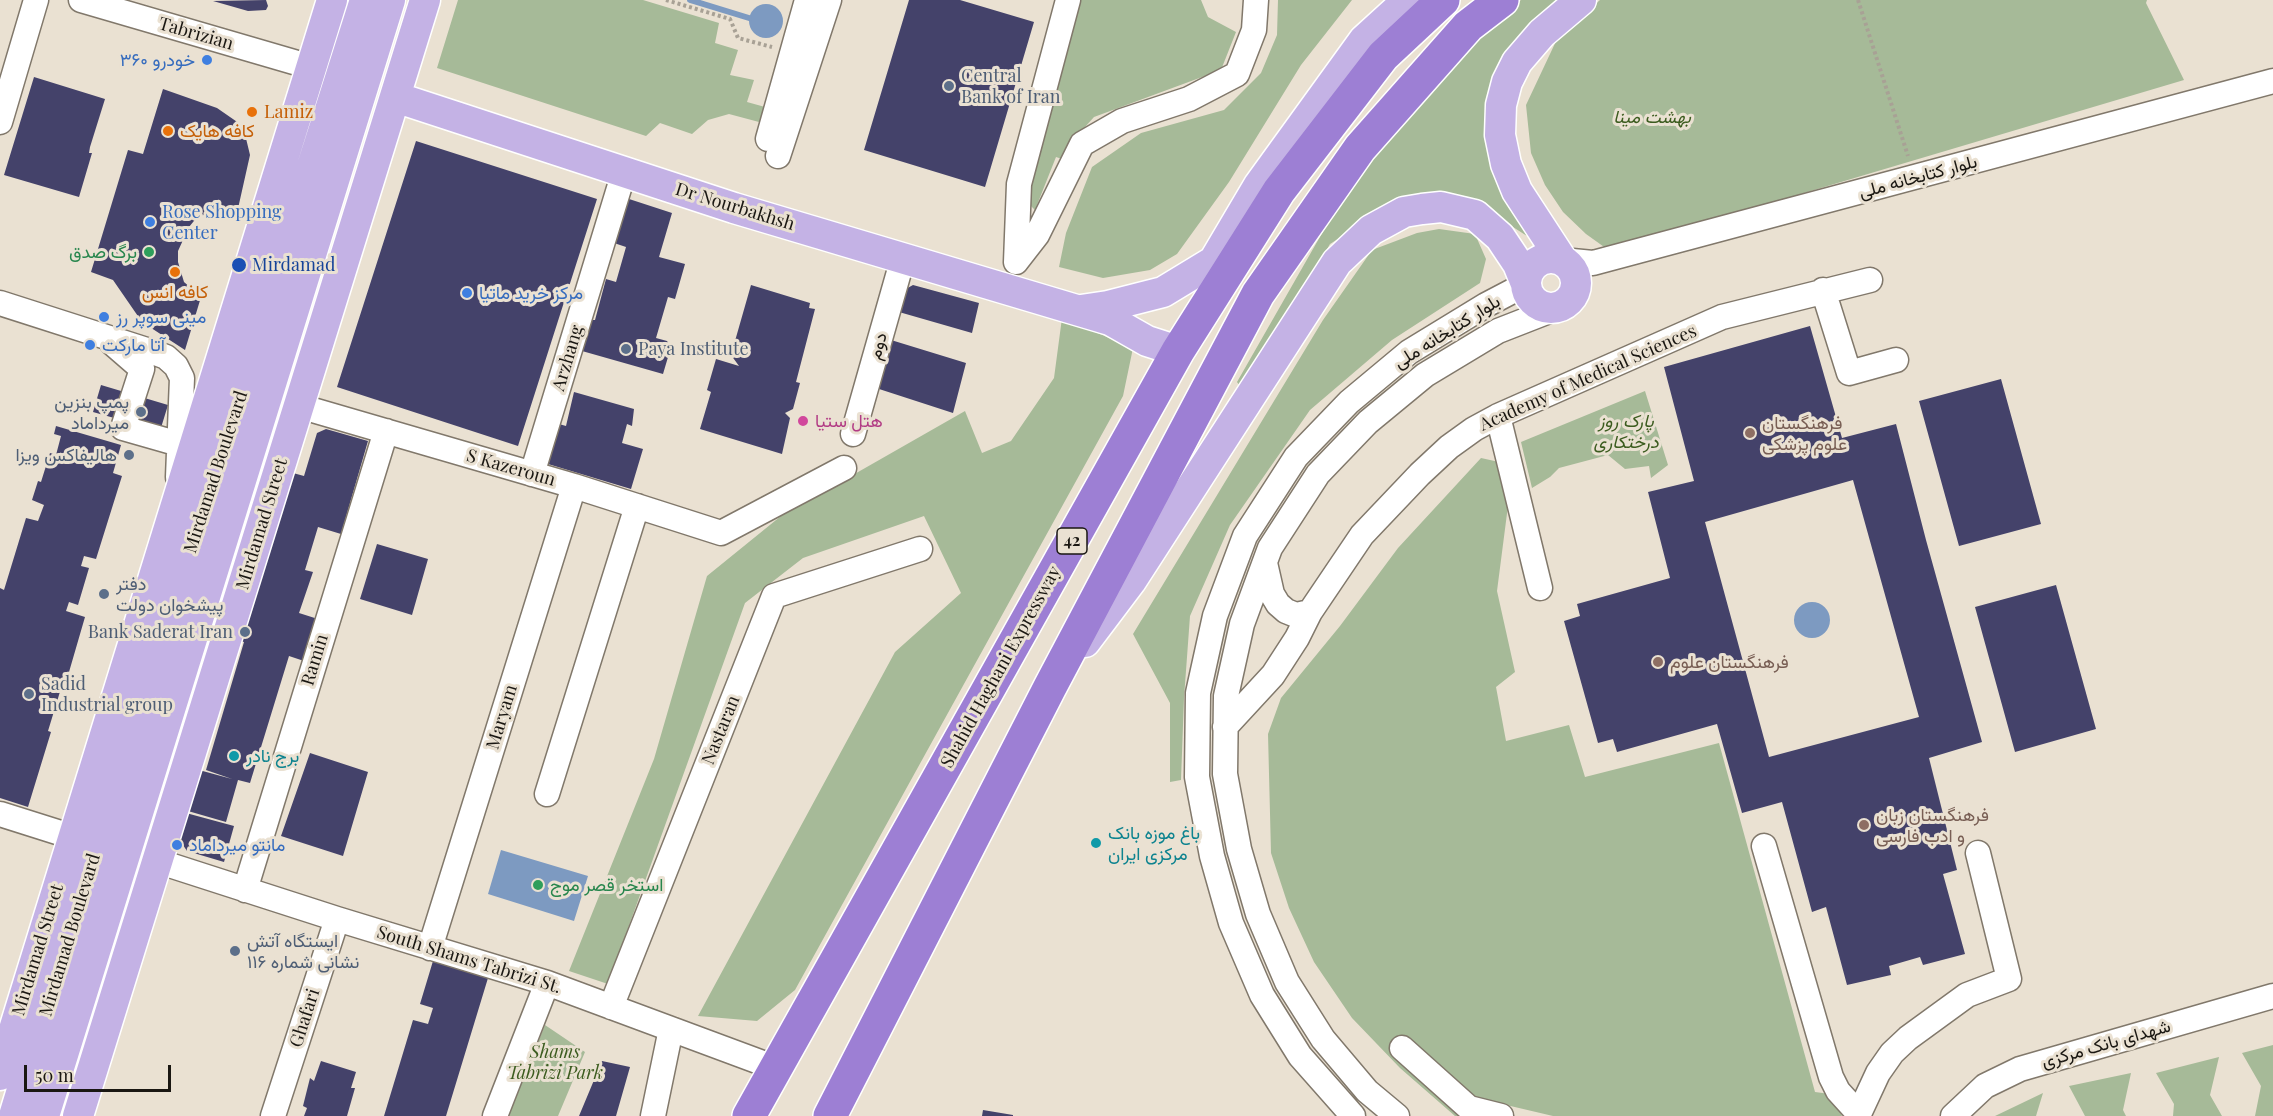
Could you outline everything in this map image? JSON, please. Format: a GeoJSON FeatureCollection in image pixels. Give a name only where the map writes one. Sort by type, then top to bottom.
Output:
{"type":"FeatureCollection","features":[{"type":"Feature","properties":{"kind":"highway","name":"Shahid Haghani Expressway"},"geometry":{"type":"LineString","coordinates":[[749,1116],[1178,351],[1279,191],[1383,56],[1443,0]]}},
{"type":"Feature","properties":{"kind":"highway"},"geometry":{"type":"LineString","coordinates":[[830,1116],[1050,687],[1258,294],[1360,148],[1468,26],[1502,0]]}},
{"type":"Feature","properties":{"kind":"main road","name":"Mirdamad Street"},"geometry":{"type":"LineString","coordinates":[[0,1075],[332,0]]}},
{"type":"Feature","properties":{"kind":"main road","name":"Mirdamad Boulevard"},"geometry":{"type":"LineString","coordinates":[[14,1116],[119,773],[365,0]]}},
{"type":"Feature","properties":{"kind":"main road","name":"Mirdamad Boulevard"},"geometry":{"type":"LineString","coordinates":[[44,1116],[390,0]]}},
{"type":"Feature","properties":{"kind":"main road","name":"Mirdamad Street"},"geometry":{"type":"LineString","coordinates":[[78,1116],[425,0]]}},
{"type":"Feature","properties":{"kind":"main road"},"geometry":{"type":"LineString","coordinates":[[1078,311],[1163,292],[1214,261],[1259,185],[1364,40],[1408,0]]}},
{"type":"Feature","properties":{"kind":"main road"},"geometry":{"type":"LineString","coordinates":[[1050,687],[1131,581],[1337,262],[1371,230],[1404,212],[1441,207],[1458,209],[1475,215],[1500,237],[1518,264],[1532,300],[1538,305],[1546,308],[1562,306],[1574,294],[1576,279],[1574,271],[1562,260],[1517,191],[1506,165],[1500,135],[1501,105],[1507,82],[1517,62],[1542,33],[1581,0]]}},
{"type":"Feature","properties":{"kind":"main road","name":"Dr Nourbakhsh"},"geometry":{"type":"LineString","coordinates":[[395,97],[734,208],[1110,320],[1147,341],[1178,351]]}},
{"type":"Feature","properties":{"kind":"main road"},"geometry":{"type":"LineString","coordinates":[[1526,284],[1526,276],[1537,262],[1545,258],[1562,260]]}},
{"type":"Feature","properties":{"kind":"main road"},"geometry":{"type":"LineString","coordinates":[[119,773],[122,682]]}},
{"type":"Feature","properties":{"kind":"street"},"geometry":{"type":"LineString","coordinates":[[0,122],[36,0]]}},
{"type":"Feature","properties":{"kind":"street","name":"Tabrizian"},"geometry":{"type":"LineString","coordinates":[[81,0],[125,7],[311,67]]}},
{"type":"Feature","properties":{"kind":"street"},"geometry":{"type":"LineString","coordinates":[[807,0],[792,53],[772,152],[829,0]]}},
{"type":"Feature","properties":{"kind":"street"},"geometry":{"type":"LineString","coordinates":[[1068,0],[1018,184],[1017,262],[1037,235],[1082,144],[1122,121],[1189,99],[1237,74],[1254,30],[1256,0]]}},
{"type":"Feature","properties":{"kind":"street","name":"بلوار کتابخانه ملی"},"geometry":{"type":"LineString","coordinates":[[1562,260],[1593,263],[2273,81]]}},
{"type":"Feature","properties":{"kind":"street","name":"Arzhang"},"geometry":{"type":"LineString","coordinates":[[532,474],[624,172]]}},
{"type":"Feature","properties":{"kind":"street","name":"دوم"},"geometry":{"type":"LineString","coordinates":[[853,434],[903,258]]}},
{"type":"Feature","properties":{"kind":"street","name":"Academy of Medical Sciences"},"geometry":{"type":"LineString","coordinates":[[1226,727],[1273,675],[1297,638],[1310,612],[1362,535],[1420,474],[1449,447],[1474,429],[1498,416],[1722,317],[1870,280]]}},
{"type":"Feature","properties":{"kind":"street","name":"بلوار کتابخانه ملی"},"geometry":{"type":"LineString","coordinates":[[1353,1116],[1300,1056],[1262,995],[1231,923],[1212,856],[1197,777],[1198,693],[1215,616],[1245,536],[1296,457],[1349,402],[1409,352],[1486,305],[1526,284]]}},
{"type":"Feature","properties":{"kind":"street"},"geometry":{"type":"LineString","coordinates":[[1823,290],[1849,373],[1896,360]]}},
{"type":"Feature","properties":{"kind":"street"},"geometry":{"type":"LineString","coordinates":[[0,303],[153,352],[166,357],[176,366],[182,378],[179,495]]}},
{"type":"Feature","properties":{"kind":"street"},"geometry":{"type":"LineString","coordinates":[[1397,1116],[1367,1091],[1323,1039],[1287,982],[1258,914],[1239,849],[1225,774],[1226,696],[1242,624],[1270,548],[1318,474],[1368,422],[1425,375],[1498,331],[1562,306]]}},
{"type":"Feature","properties":{"kind":"street"},"geometry":{"type":"LineString","coordinates":[[103,336],[142,369],[123,428],[179,444]]}},
{"type":"Feature","properties":{"kind":"street","name":"S Kazeroun"},"geometry":{"type":"LineString","coordinates":[[299,406],[574,486],[721,533],[844,468]]}},
{"type":"Feature","properties":{"kind":"street"},"geometry":{"type":"LineString","coordinates":[[1498,416],[1540,588]]}},
{"type":"Feature","properties":{"kind":"street","name":"Ramin"},"geometry":{"type":"LineString","coordinates":[[244,890],[386,431]]}},
{"type":"Feature","properties":{"kind":"street","name":"Maryam"},"geometry":{"type":"LineString","coordinates":[[430,948],[574,486]]}},
{"type":"Feature","properties":{"kind":"street"},"geometry":{"type":"LineString","coordinates":[[547,794],[637,507]]}},
{"type":"Feature","properties":{"kind":"street","name":"Nastaran"},"geometry":{"type":"LineString","coordinates":[[611,1006],[774,596],[920,549]]}},
{"type":"Feature","properties":{"kind":"street"},"geometry":{"type":"LineString","coordinates":[[1265,563],[1272,594],[1278,604],[1286,611],[1296,615],[1310,612]]}},
{"type":"Feature","properties":{"kind":"street"},"geometry":{"type":"LineString","coordinates":[[0,814],[73,837]]}},
{"type":"Feature","properties":{"kind":"street"},"geometry":{"type":"LineString","coordinates":[[1764,846],[1831,1077],[1838,1091],[1858,1115],[1878,1073],[1892,1053],[1908,1038],[1968,995],[2009,979],[1978,853]]}},
{"type":"Feature","properties":{"kind":"street","name":"South Shams Tabrizi St."},"geometry":{"type":"LineString","coordinates":[[157,861],[547,983],[776,1068]]}},
{"type":"Feature","properties":{"kind":"street","name":"Ghafari"},"geometry":{"type":"LineString","coordinates":[[273,1116],[337,919]]}},
{"type":"Feature","properties":{"kind":"street"},"geometry":{"type":"LineString","coordinates":[[495,1116],[547,983]]}},
{"type":"Feature","properties":{"kind":"street","name":"شهدای بانک مرکزی"},"geometry":{"type":"LineString","coordinates":[[1953,1116],[1985,1086],[2020,1069],[2273,996]]}},
{"type":"Feature","properties":{"kind":"street"},"geometry":{"type":"LineString","coordinates":[[653,1116],[671,1029]]}},
{"type":"Feature","properties":{"kind":"street"},"geometry":{"type":"LineString","coordinates":[[1402,1048],[1469,1108],[1501,1116]]}},
{"type":"Feature","properties":{"kind":"path"},"geometry":{"type":"LineString","coordinates":[[666,0],[730,19],[738,38],[792,53]]}},
{"type":"Feature","properties":{"kind":"path"},"geometry":{"type":"LineString","coordinates":[[1858,0],[1915,178]]}},
{"type":"Feature","properties":{"kind":"green space"},"geometry":{"type":"Polygon","coordinates":[[[458,0],[643,0],[719,23],[715,43],[738,50],[730,75],[754,80],[747,102],[765,107],[759,122],[729,114],[708,120],[692,134],[660,123],[646,136],[437,68],[458,0]]]}},
{"type":"Feature","properties":{"kind":"green space"},"geometry":{"type":"Polygon","coordinates":[[[1074,0],[1201,0],[1208,17],[1236,32],[1221,70],[1094,117],[1075,138],[1065,160],[1056,157],[1035,210],[1025,200],[1074,0]]]}},
{"type":"Feature","properties":{"kind":"green space"},"geometry":{"type":"Polygon","coordinates":[[[1278,0],[1352,0],[1301,65],[1229,182],[1177,254],[1150,270],[1103,278],[1059,267],[1066,233],[1092,167],[1141,133],[1224,110],[1261,73],[1277,35],[1278,0]]]}},
{"type":"Feature","properties":{"kind":"green space"},"geometry":{"type":"Polygon","coordinates":[[[1521,0],[1557,0],[1507,51],[1487,98],[1485,128],[1498,181],[1527,236],[1469,199],[1404,197],[1330,244],[1244,392],[1237,382],[1341,200],[1388,131],[1506,12],[1521,0]]]}},
{"type":"Feature","properties":{"kind":"green space","name":"بهشت مينا"},"geometry":{"type":"Polygon","coordinates":[[[1600,0],[2147,0],[2146,3],[2184,80],[1646,240],[1607,249],[1586,234],[1563,212],[1545,185],[1531,153],[1526,105],[1558,37],[1600,0]]]}},
{"type":"Feature","properties":{"kind":"green space"},"geometry":{"type":"Polygon","coordinates":[[[1439,229],[1475,234],[1486,259],[1480,283],[1392,340],[1310,410],[1230,525],[1190,616],[1181,780],[1170,782],[1170,703],[1133,634],[1323,320],[1372,250],[1417,233],[1439,229]]]}},
{"type":"Feature","properties":{"kind":"green space"},"geometry":{"type":"Polygon","coordinates":[[[1062,318],[1133,348],[1123,396],[795,990],[757,1021],[698,1016],[895,652],[961,593],[924,516],[803,558],[745,603],[608,984],[569,971],[654,759],[707,576],[781,516],[965,411],[982,453],[1011,441],[1054,378],[1062,318]]]}},
{"type":"Feature","properties":{"kind":"green space","name":"پارک روز درختکاری"},"geometry":{"type":"Polygon","coordinates":[[[1645,391],[1668,465],[1651,478],[1649,466],[1625,469],[1608,455],[1559,468],[1550,477],[1532,488],[1521,442],[1645,391]]]}},
{"type":"Feature","properties":{"kind":"green space"},"geometry":{"type":"Polygon","coordinates":[[[1481,458],[1499,462],[1509,498],[1497,591],[1515,672],[1496,687],[1506,741],[1569,725],[1585,777],[1719,743],[1815,1092],[1830,1094],[1842,1116],[1553,1116],[1485,1100],[1472,1116],[1455,1116],[1400,1068],[1352,1018],[1314,962],[1289,908],[1271,853],[1268,734],[1281,698],[1340,626],[1398,548],[1481,458]]]}},
{"type":"Feature","properties":{"kind":"green space","name":"Shams Tabrizi Park"},"geometry":{"type":"Polygon","coordinates":[[[545,1025],[585,1052],[558,1116],[508,1116],[545,1025]]]}},
{"type":"Feature","properties":{"kind":"green space"},"geometry":{"type":"Polygon","coordinates":[[[2273,1045],[2273,1116],[2255,1116],[2261,1086],[2242,1053],[2273,1045]]]}},
{"type":"Feature","properties":{"kind":"green space"},"geometry":{"type":"Polygon","coordinates":[[[2219,1057],[2210,1095],[2222,1116],[2173,1116],[2174,1104],[2156,1073],[2219,1057]]]}},
{"type":"Feature","properties":{"kind":"green space"},"geometry":{"type":"Polygon","coordinates":[[[2131,1073],[2123,1110],[2126,1116],[2085,1116],[2069,1086],[2131,1073]]]}},
{"type":"Feature","properties":{"kind":"green space"},"geometry":{"type":"Polygon","coordinates":[[[2043,1093],[2036,1116],[1995,1116],[2043,1093]]]}},
{"type":"Feature","properties":{"kind":"water"},"geometry":{"type":"Polygon","coordinates":[[[766,4],[778,9],[783,21],[778,33],[766,38],[754,33],[749,21],[754,9],[766,4]]]}},
{"type":"Feature","properties":{"kind":"water"},"geometry":{"type":"Polygon","coordinates":[[[1812,602],[1825,607],[1830,620],[1825,633],[1812,638],[1799,633],[1794,620],[1799,607],[1812,602]]]}},
{"type":"Feature","properties":{"kind":"water","name":"استخر قصر موج"},"geometry":{"type":"Polygon","coordinates":[[[501,850],[588,876],[574,921],[488,894],[501,850]]]}},
{"type":"Feature","properties":{"kind":"building"},"geometry":{"type":"Polygon","coordinates":[[[266,0],[268,6],[266,10],[248,11],[213,1],[266,0]]]}},
{"type":"Feature","properties":{"kind":"building","name":"Central Bank of Iran"},"geometry":{"type":"Polygon","coordinates":[[[909,0],[960,0],[1034,22],[985,187],[864,150],[909,0]]]}},
{"type":"Feature","properties":{"kind":"building"},"geometry":{"type":"Polygon","coordinates":[[[34,77],[105,99],[90,147],[89,153],[92,153],[79,197],[4,175],[34,77]]]}},
{"type":"Feature","properties":{"kind":"building","name":"Rose Shopping Center"},"geometry":{"type":"Polygon","coordinates":[[[163,89],[217,108],[243,126],[250,155],[237,213],[223,212],[198,216],[189,227],[178,251],[178,262],[184,282],[201,297],[185,350],[142,322],[113,280],[91,272],[128,150],[143,154],[163,89]]]}},
{"type":"Feature","properties":{"kind":"building","name":"مرکز خرید ماتیا"},"geometry":{"type":"Polygon","coordinates":[[[416,141],[597,199],[518,446],[337,387],[416,141]]]}},
{"type":"Feature","properties":{"kind":"building"},"geometry":{"type":"Polygon","coordinates":[[[626,198],[672,213],[659,257],[685,264],[675,299],[668,297],[656,338],[667,341],[671,347],[663,374],[582,351],[591,320],[595,320],[606,279],[616,282],[626,247],[614,243],[626,198]]]}},
{"type":"Feature","properties":{"kind":"building"},"geometry":{"type":"Polygon","coordinates":[[[751,285],[810,303],[809,308],[815,309],[796,382],[800,383],[793,409],[785,413],[790,418],[782,454],[700,429],[711,392],[707,390],[716,359],[739,366],[731,355],[751,285]]]}},
{"type":"Feature","properties":{"kind":"building"},"geometry":{"type":"Polygon","coordinates":[[[913,285],[979,303],[972,333],[899,312],[904,290],[913,285]]]}},
{"type":"Feature","properties":{"kind":"building"},"geometry":{"type":"Polygon","coordinates":[[[1810,326],[1842,438],[1896,424],[1982,742],[1929,758],[1957,870],[1943,874],[1965,954],[1923,965],[1920,957],[1889,966],[1891,975],[1847,985],[1826,907],[1812,912],[1782,802],[1742,813],[1717,724],[1617,752],[1613,739],[1598,743],[1564,621],[1580,616],[1577,604],[1670,578],[1648,492],[1694,481],[1664,367],[1810,326]],[[1853,480],[1705,522],[1769,757],[1919,717],[1853,480]]]}},
{"type":"Feature","properties":{"kind":"building"},"geometry":{"type":"Polygon","coordinates":[[[891,340],[966,363],[953,413],[876,388],[891,340]]]}},
{"type":"Feature","properties":{"kind":"building"},"geometry":{"type":"Polygon","coordinates":[[[2001,379],[2041,524],[1959,546],[1919,401],[2001,379]]]}},
{"type":"Feature","properties":{"kind":"building"},"geometry":{"type":"Polygon","coordinates":[[[101,385],[168,405],[160,431],[93,412],[101,385]]]}},
{"type":"Feature","properties":{"kind":"building"},"geometry":{"type":"Polygon","coordinates":[[[574,392],[634,409],[632,426],[627,424],[622,443],[643,449],[631,489],[548,464],[559,424],[566,426],[574,392]]]}},
{"type":"Feature","properties":{"kind":"building"},"geometry":{"type":"Polygon","coordinates":[[[56,426],[121,445],[113,473],[122,476],[96,559],[84,556],[81,566],[89,568],[78,605],[69,602],[66,611],[85,617],[48,731],[51,732],[28,807],[0,798],[0,588],[4,590],[26,518],[38,521],[44,505],[32,500],[38,481],[41,482],[50,453],[56,455],[61,436],[54,434],[56,426]]]}},
{"type":"Feature","properties":{"kind":"building"},"geometry":{"type":"Polygon","coordinates":[[[326,429],[368,441],[341,534],[318,527],[305,570],[313,572],[299,613],[321,620],[307,662],[289,656],[250,783],[238,780],[226,822],[188,811],[199,770],[232,779],[206,770],[244,642],[233,639],[293,473],[304,476],[317,433],[326,429]]]}},
{"type":"Feature","properties":{"kind":"building"},"geometry":{"type":"Polygon","coordinates":[[[377,544],[428,559],[412,615],[360,599],[377,544]]]}},
{"type":"Feature","properties":{"kind":"building"},"geometry":{"type":"Polygon","coordinates":[[[2056,585],[2096,729],[2015,752],[1975,607],[2056,585]]]}},
{"type":"Feature","properties":{"kind":"building"},"geometry":{"type":"Polygon","coordinates":[[[310,753],[368,772],[343,856],[281,836],[310,753]]]}},
{"type":"Feature","properties":{"kind":"building"},"geometry":{"type":"Polygon","coordinates":[[[186,813],[234,826],[224,862],[187,851],[179,839],[186,813]]]}},
{"type":"Feature","properties":{"kind":"building"},"geometry":{"type":"Polygon","coordinates":[[[433,961],[488,978],[446,1116],[384,1116],[413,1020],[428,1024],[433,1008],[420,1004],[433,961]]]}},
{"type":"Feature","properties":{"kind":"building"},"geometry":{"type":"Polygon","coordinates":[[[321,1061],[356,1072],[351,1088],[355,1088],[347,1116],[304,1116],[307,1108],[303,1106],[310,1078],[314,1081],[321,1061]]]}},
{"type":"Feature","properties":{"kind":"building"},"geometry":{"type":"Polygon","coordinates":[[[602,1061],[630,1067],[616,1116],[579,1116],[602,1061]]]}},
{"type":"Feature","properties":{"kind":"building"},"geometry":{"type":"Polygon","coordinates":[[[983,1110],[1013,1115],[1013,1116],[982,1116],[983,1110]]]}},
{"type":"Feature","properties":{"kind":"waterway"},"geometry":{"type":"LineString","coordinates":[[690,0],[749,18]]}},
{"type":"Feature","properties":{"kind":"place","name":"خودرو ۳۶۰"},"geometry":{"type":"Point","coordinates":[207,60]}},
{"type":"Feature","properties":{"kind":"place","name":"Central Bank of Iran"},"geometry":{"type":"Point","coordinates":[949,86]}},
{"type":"Feature","properties":{"kind":"place","name":"Lamiz"},"geometry":{"type":"Point","coordinates":[252,112]}},
{"type":"Feature","properties":{"kind":"place","name":"کافه هایک"},"geometry":{"type":"Point","coordinates":[168,131]}},
{"type":"Feature","properties":{"kind":"place","name":"Rose Shopping Center"},"geometry":{"type":"Point","coordinates":[150,222]}},
{"type":"Feature","properties":{"kind":"place","name":"برگ صدق"},"geometry":{"type":"Point","coordinates":[149,252]}},
{"type":"Feature","properties":{"kind":"place","name":"Mirdamad"},"geometry":{"type":"Point","coordinates":[239,265]}},
{"type":"Feature","properties":{"kind":"place","name":"کافه انس"},"geometry":{"type":"Point","coordinates":[175,272]}},
{"type":"Feature","properties":{"kind":"place","name":"مرکز خرید ماتیا"},"geometry":{"type":"Point","coordinates":[467,293]}},
{"type":"Feature","properties":{"kind":"place","name":"مینی سوپر رز"},"geometry":{"type":"Point","coordinates":[104,317]}},
{"type":"Feature","properties":{"kind":"place","name":"آتا مارکت"},"geometry":{"type":"Point","coordinates":[90,345]}},
{"type":"Feature","properties":{"kind":"place","name":"Paya Institute"},"geometry":{"type":"Point","coordinates":[626,349]}},
{"type":"Feature","properties":{"kind":"place","name":"پمپ بنزین میرداماد"},"geometry":{"type":"Point","coordinates":[141,412]}},
{"type":"Feature","properties":{"kind":"place","name":"هتل ستیا"},"geometry":{"type":"Point","coordinates":[803,421]}},
{"type":"Feature","properties":{"kind":"place","name":"فرهنگستان علوم پزشکی"},"geometry":{"type":"Point","coordinates":[1750,433]}},
{"type":"Feature","properties":{"kind":"place","name":"هالیفاکس ویزا"},"geometry":{"type":"Point","coordinates":[129,455]}},
{"type":"Feature","properties":{"kind":"place","name":"دفتر پیشخوان دولت"},"geometry":{"type":"Point","coordinates":[104,594]}},
{"type":"Feature","properties":{"kind":"place","name":"Bank Saderat Iran"},"geometry":{"type":"Point","coordinates":[245,632]}},
{"type":"Feature","properties":{"kind":"place","name":"فرهنگستان علوم"},"geometry":{"type":"Point","coordinates":[1658,662]}},
{"type":"Feature","properties":{"kind":"place","name":"Sadid Industrial group"},"geometry":{"type":"Point","coordinates":[29,694]}},
{"type":"Feature","properties":{"kind":"place","name":"برج نادر"},"geometry":{"type":"Point","coordinates":[234,756]}},
{"type":"Feature","properties":{"kind":"place","name":"فرهنگستان زبان و ادب فارسی"},"geometry":{"type":"Point","coordinates":[1864,825]}},
{"type":"Feature","properties":{"kind":"place","name":"باغ موزه بانک مرکزی ایران"},"geometry":{"type":"Point","coordinates":[1096,843]}},
{"type":"Feature","properties":{"kind":"place","name":"مانتو میرداماد"},"geometry":{"type":"Point","coordinates":[177,845]}},
{"type":"Feature","properties":{"kind":"place","name":"استخر قصر موج"},"geometry":{"type":"Point","coordinates":[538,885]}},
{"type":"Feature","properties":{"kind":"place","name":"ایستگاه آتش نشانی شماره ۱۱۶"},"geometry":{"type":"Point","coordinates":[235,951]}}]}
